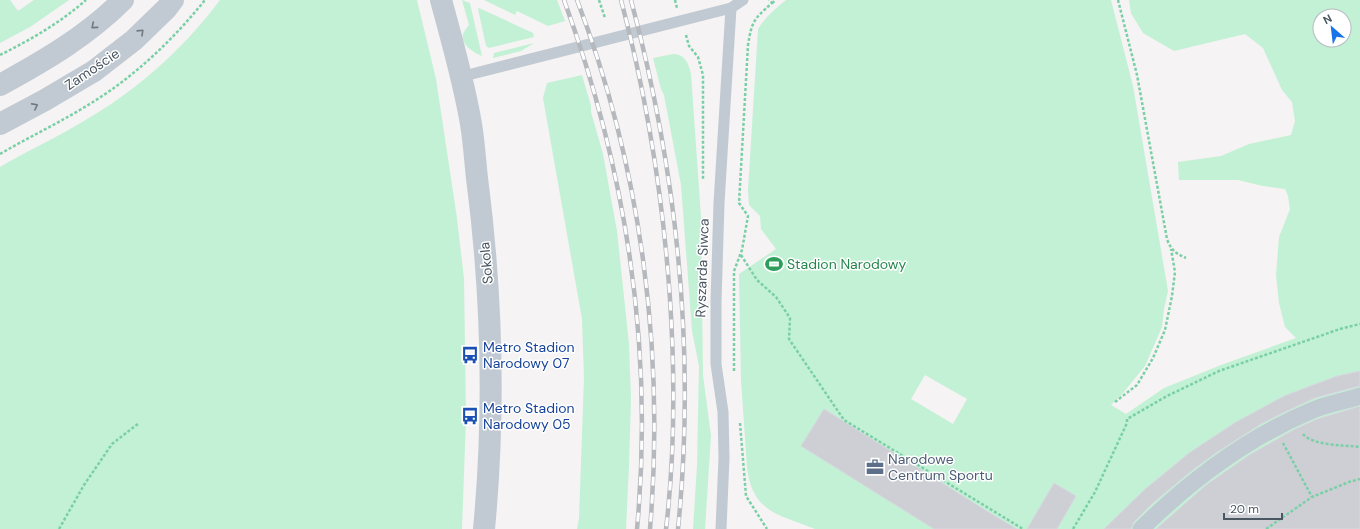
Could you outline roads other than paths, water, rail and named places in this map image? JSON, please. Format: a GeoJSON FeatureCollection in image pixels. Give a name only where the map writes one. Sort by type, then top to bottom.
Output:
{"type":"FeatureCollection","features":[{"type":"Feature","properties":{"kind":"street"},"geometry":{"type":"LineString","coordinates":[[0,85],[44,61],[85,34],[123,0]]}},
{"type":"Feature","properties":{"kind":"street","name":"Zamoście"},"geometry":{"type":"LineString","coordinates":[[0,124],[94,71],[134,40],[167,8],[173,0]]}},
{"type":"Feature","properties":{"kind":"street","name":"Sokola"},"geometry":{"type":"LineString","coordinates":[[441,0],[471,124],[481,205],[488,282],[490,417],[487,504],[484,529]]}},
{"type":"Feature","properties":{"kind":"street"},"geometry":{"type":"LineString","coordinates":[[1141,529],[1159,511],[1216,464],[1257,437],[1314,410],[1360,396]]}},
{"type":"Feature","properties":{"kind":"lane"},"geometry":{"type":"LineString","coordinates":[[460,77],[731,8],[743,0]]}},
{"type":"Feature","properties":{"kind":"lane","name":"Ryszarda Siwca"},"geometry":{"type":"LineString","coordinates":[[721,529],[724,451],[723,412],[716,364],[716,302],[719,203],[731,8]]}},
{"type":"Feature","properties":{"kind":"railway"},"geometry":{"type":"LineString","coordinates":[[564,0],[586,64],[604,129],[619,194],[630,260],[638,327],[641,394],[641,461],[637,529]]}},
{"type":"Feature","properties":{"kind":"railway"},"geometry":{"type":"LineString","coordinates":[[577,0],[599,63],[618,128],[632,194],[643,260],[650,327],[654,395],[654,462],[650,529]]}},
{"type":"Feature","properties":{"kind":"railway"},"geometry":{"type":"LineString","coordinates":[[621,0],[639,74],[653,148],[667,261],[672,328],[673,443],[666,529]]}},
{"type":"Feature","properties":{"kind":"railway"},"geometry":{"type":"LineString","coordinates":[[631,0],[647,65],[660,130],[671,196],[678,263],[683,329],[685,396],[683,463],[678,529]]}},
{"type":"Feature","properties":{"kind":"place","name":"Stadion Narodowy"},"geometry":{"type":"Point","coordinates":[774,264]}},
{"type":"Feature","properties":{"kind":"place","name":"Metro Stadion Narodowy 07"},"geometry":{"type":"Point","coordinates":[470,355]}},
{"type":"Feature","properties":{"kind":"place","name":"Metro Stadion Narodowy 05"},"geometry":{"type":"Point","coordinates":[470,416]}},
{"type":"Feature","properties":{"kind":"place","name":"Narodowe Centrum Sportu"},"geometry":{"type":"Point","coordinates":[875,467]}}]}
